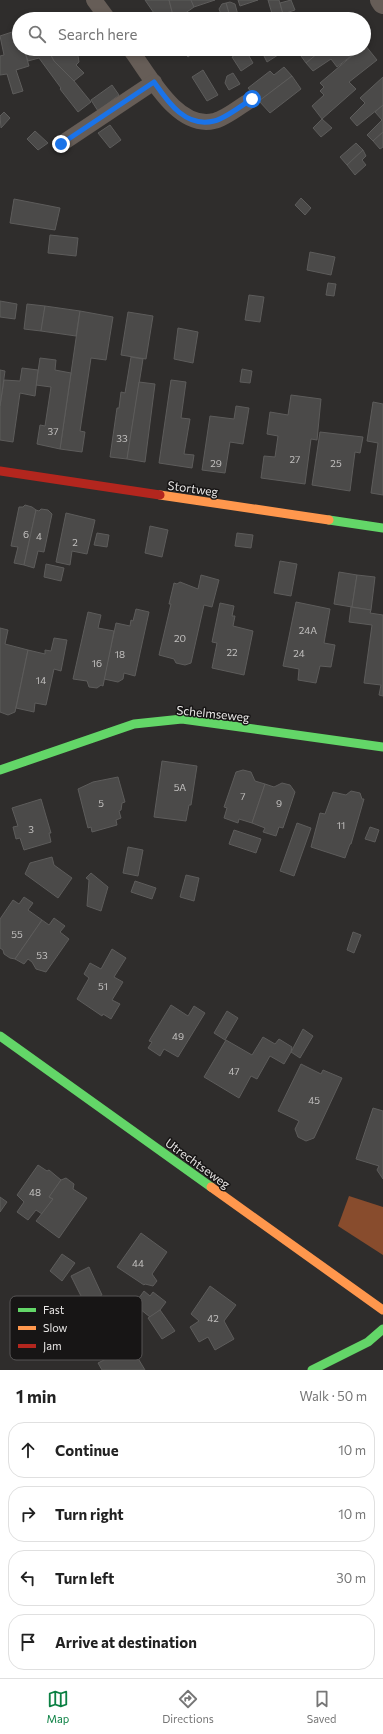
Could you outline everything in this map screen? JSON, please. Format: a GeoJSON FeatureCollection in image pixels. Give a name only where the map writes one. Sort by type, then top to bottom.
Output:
{"type":"FeatureCollection","features":[{"type":"Feature","properties":{"kind":"main road","name":"Stortweg"},"geometry":{"type":"LineString","coordinates":[[0,471],[383,528]]}},
{"type":"Feature","properties":{"kind":"main road","name":"Schelmseweg"},"geometry":{"type":"LineString","coordinates":[[0,770],[134,724],[182,719],[383,747]]}},
{"type":"Feature","properties":{"kind":"main road","name":"Utrechtseweg"},"geometry":{"type":"LineString","coordinates":[[0,1036],[383,1310]]}},
{"type":"Feature","properties":{"kind":"main road"},"geometry":{"type":"LineString","coordinates":[[312,1370],[368,1342],[383,1329]]}},
{"type":"Feature","properties":{"kind":"lane"},"geometry":{"type":"LineString","coordinates":[[94,0],[103,12]]}},
{"type":"Feature","properties":{"kind":"lane"},"geometry":{"type":"LineString","coordinates":[[135,56],[178,112],[189,119],[201,122],[216,121],[252,99]]}},
{"type":"Feature","properties":{"kind":"lane"},"geometry":{"type":"LineString","coordinates":[[61,144],[154,82]]}},
{"type":"Feature","properties":{"kind":"shaded area"},"geometry":{"type":"Polygon","coordinates":[[[349,1196],[383,1207],[383,1255],[338,1226],[349,1196]]]}},
{"type":"Feature","properties":{"kind":"building"},"geometry":{"type":"Polygon","coordinates":[[[145,0],[169,0],[172,12],[153,12],[145,0]]]}},
{"type":"Feature","properties":{"kind":"building"},"geometry":{"type":"Polygon","coordinates":[[[169,0],[191,0],[194,7],[187,12],[172,12],[169,0]]]}},
{"type":"Feature","properties":{"kind":"building"},"geometry":{"type":"Polygon","coordinates":[[[191,0],[215,0],[194,7],[191,0]]]}},
{"type":"Feature","properties":{"kind":"building"},"geometry":{"type":"Polygon","coordinates":[[[238,0],[258,0],[240,6],[238,0]]]}},
{"type":"Feature","properties":{"kind":"building"},"geometry":{"type":"Polygon","coordinates":[[[268,0],[279,0],[282,12],[272,12],[268,0]]]}},
{"type":"Feature","properties":{"kind":"building"},"geometry":{"type":"Polygon","coordinates":[[[291,0],[295,10],[282,12],[280,3],[291,0]]]}},
{"type":"Feature","properties":{"kind":"building"},"geometry":{"type":"Polygon","coordinates":[[[230,2],[235,4],[237,12],[229,12],[226,3],[230,2]]]}},
{"type":"Feature","properties":{"kind":"building"},"geometry":{"type":"Polygon","coordinates":[[[226,3],[229,12],[220,12],[219,9],[222,4],[226,3]]]}},
{"type":"Feature","properties":{"kind":"building"},"geometry":{"type":"Polygon","coordinates":[[[12,32],[12,56],[26,56],[29,66],[16,70],[23,91],[13,94],[7,74],[0,75],[0,56],[4,55],[0,36],[12,32]]]}},
{"type":"Feature","properties":{"kind":"building"},"geometry":{"type":"Polygon","coordinates":[[[371,52],[377,60],[349,82],[356,89],[322,119],[312,106],[324,95],[320,91],[324,87],[320,83],[352,56],[371,56],[371,52]]]}},
{"type":"Feature","properties":{"kind":"building"},"geometry":{"type":"Polygon","coordinates":[[[26,56],[52,56],[54,61],[74,81],[91,102],[78,112],[39,58],[28,61],[26,56]]]}},
{"type":"Feature","properties":{"kind":"building"},"geometry":{"type":"Polygon","coordinates":[[[52,56],[78,56],[79,62],[76,65],[84,73],[74,81],[54,61],[52,56]]]}},
{"type":"Feature","properties":{"kind":"building"},"geometry":{"type":"Polygon","coordinates":[[[249,56],[253,63],[241,71],[232,57],[249,56]]]}},
{"type":"Feature","properties":{"kind":"building"},"geometry":{"type":"Polygon","coordinates":[[[264,56],[276,56],[267,62],[264,56]]]}},
{"type":"Feature","properties":{"kind":"building"},"geometry":{"type":"Polygon","coordinates":[[[301,56],[314,56],[306,63],[301,56]]]}},
{"type":"Feature","properties":{"kind":"building"},"geometry":{"type":"Polygon","coordinates":[[[314,56],[351,56],[337,67],[331,59],[313,71],[306,63],[314,56]]]}},
{"type":"Feature","properties":{"kind":"building"},"geometry":{"type":"Polygon","coordinates":[[[284,67],[292,76],[259,101],[248,88],[270,71],[274,75],[284,67]]]}},
{"type":"Feature","properties":{"kind":"building"},"geometry":{"type":"Polygon","coordinates":[[[203,70],[218,95],[207,101],[192,77],[203,70]]]}},
{"type":"Feature","properties":{"kind":"building"},"geometry":{"type":"Polygon","coordinates":[[[233,73],[240,84],[229,90],[225,83],[227,76],[233,73]]]}},
{"type":"Feature","properties":{"kind":"building"},"geometry":{"type":"Polygon","coordinates":[[[292,76],[301,89],[270,113],[259,101],[292,76]]]}},
{"type":"Feature","properties":{"kind":"building"},"geometry":{"type":"Polygon","coordinates":[[[383,77],[383,105],[357,126],[350,118],[365,103],[360,98],[383,77]]]}},
{"type":"Feature","properties":{"kind":"building"},"geometry":{"type":"Polygon","coordinates":[[[112,85],[119,95],[98,111],[91,100],[112,85]]]}},
{"type":"Feature","properties":{"kind":"building"},"geometry":{"type":"Polygon","coordinates":[[[383,105],[383,132],[373,141],[367,135],[382,120],[375,112],[383,105]]]}},
{"type":"Feature","properties":{"kind":"building"},"geometry":{"type":"Polygon","coordinates":[[[4,112],[10,118],[1,128],[0,116],[4,112]]]}},
{"type":"Feature","properties":{"kind":"building"},"geometry":{"type":"Polygon","coordinates":[[[322,119],[332,128],[321,137],[313,128],[322,119]]]}},
{"type":"Feature","properties":{"kind":"building"},"geometry":{"type":"Polygon","coordinates":[[[110,125],[121,140],[110,148],[98,133],[110,125]]]}},
{"type":"Feature","properties":{"kind":"building"},"geometry":{"type":"Polygon","coordinates":[[[35,131],[48,143],[38,150],[27,139],[35,131]]]}},
{"type":"Feature","properties":{"kind":"building"},"geometry":{"type":"Polygon","coordinates":[[[383,132],[383,147],[380,149],[373,141],[383,132]]]}},
{"type":"Feature","properties":{"kind":"building"},"geometry":{"type":"Polygon","coordinates":[[[356,143],[363,150],[347,165],[340,157],[356,143]]]}},
{"type":"Feature","properties":{"kind":"building"},"geometry":{"type":"Polygon","coordinates":[[[363,150],[366,156],[362,160],[366,165],[355,175],[347,165],[363,150]]]}},
{"type":"Feature","properties":{"kind":"building"},"geometry":{"type":"Polygon","coordinates":[[[301,198],[311,208],[305,215],[295,205],[301,198]]]}},
{"type":"Feature","properties":{"kind":"building"},"geometry":{"type":"Polygon","coordinates":[[[14,199],[60,208],[55,230],[10,223],[14,199]]]}},
{"type":"Feature","properties":{"kind":"building"},"geometry":{"type":"Polygon","coordinates":[[[50,235],[78,238],[76,256],[48,253],[50,235]]]}},
{"type":"Feature","properties":{"kind":"building"},"geometry":{"type":"Polygon","coordinates":[[[310,252],[335,257],[331,275],[307,270],[310,252]]]}},
{"type":"Feature","properties":{"kind":"building"},"geometry":{"type":"Polygon","coordinates":[[[328,283],[336,284],[334,296],[326,295],[328,283]]]}},
{"type":"Feature","properties":{"kind":"building"},"geometry":{"type":"Polygon","coordinates":[[[249,295],[264,297],[260,322],[245,320],[249,295]]]}},
{"type":"Feature","properties":{"kind":"building"},"geometry":{"type":"Polygon","coordinates":[[[0,301],[17,304],[15,319],[0,317],[0,301]]]}},
{"type":"Feature","properties":{"kind":"building"},"geometry":{"type":"Polygon","coordinates":[[[27,304],[45,306],[41,331],[24,329],[27,304]]]}},
{"type":"Feature","properties":{"kind":"building"},"geometry":{"type":"Polygon","coordinates":[[[45,306],[80,311],[76,336],[41,331],[45,306]]]}},
{"type":"Feature","properties":{"kind":"building"},"geometry":{"type":"Polygon","coordinates":[[[80,311],[113,317],[106,360],[91,358],[80,431],[85,432],[82,452],[60,449],[80,311]]]}},
{"type":"Feature","properties":{"kind":"building"},"geometry":{"type":"Polygon","coordinates":[[[128,312],[153,316],[146,359],[121,355],[128,312]]]}},
{"type":"Feature","properties":{"kind":"building"},"geometry":{"type":"Polygon","coordinates":[[[178,328],[198,332],[193,363],[174,359],[178,328]]]}},
{"type":"Feature","properties":{"kind":"building"},"geometry":{"type":"Polygon","coordinates":[[[131,357],[143,359],[127,459],[110,457],[117,408],[119,408],[121,392],[125,393],[131,357]]]}},
{"type":"Feature","properties":{"kind":"building"},"geometry":{"type":"Polygon","coordinates":[[[40,358],[56,360],[55,370],[71,373],[60,449],[37,444],[40,425],[45,426],[51,387],[36,385],[40,358]]]}},
{"type":"Feature","properties":{"kind":"building"},"geometry":{"type":"Polygon","coordinates":[[[22,368],[38,370],[35,396],[20,393],[13,442],[0,440],[0,406],[4,380],[20,381],[22,368]]]}},
{"type":"Feature","properties":{"kind":"building"},"geometry":{"type":"Polygon","coordinates":[[[242,369],[252,371],[250,383],[240,382],[242,369]]]}},
{"type":"Feature","properties":{"kind":"building"},"geometry":{"type":"Polygon","coordinates":[[[0,370],[5,371],[0,406],[0,370]]]}},
{"type":"Feature","properties":{"kind":"building"},"geometry":{"type":"Polygon","coordinates":[[[171,380],[186,382],[181,418],[190,419],[184,454],[194,455],[192,468],[159,463],[171,380]]]}},
{"type":"Feature","properties":{"kind":"building"},"geometry":{"type":"Polygon","coordinates":[[[139,382],[155,384],[145,462],[127,459],[139,382]]]}},
{"type":"Feature","properties":{"kind":"building"},"geometry":{"type":"Polygon","coordinates":[[[291,395],[321,399],[317,440],[311,439],[305,484],[261,478],[264,456],[275,457],[278,436],[267,434],[270,412],[288,415],[291,395]]]}},
{"type":"Feature","properties":{"kind":"building"},"geometry":{"type":"Polygon","coordinates":[[[373,402],[383,404],[383,495],[371,493],[378,443],[367,441],[373,402]]]}},
{"type":"Feature","properties":{"kind":"building"},"geometry":{"type":"Polygon","coordinates":[[[236,406],[249,408],[243,444],[230,442],[225,473],[202,470],[210,416],[234,419],[236,406]]]}},
{"type":"Feature","properties":{"kind":"building"},"geometry":{"type":"Polygon","coordinates":[[[320,432],[363,437],[360,453],[355,452],[350,491],[312,485],[320,432]]]}},
{"type":"Feature","properties":{"kind":"building"},"geometry":{"type":"Polygon","coordinates":[[[25,505],[36,510],[24,565],[14,563],[18,547],[11,546],[19,507],[23,507],[25,505]]]}},
{"type":"Feature","properties":{"kind":"building"},"geometry":{"type":"Polygon","coordinates":[[[41,509],[48,510],[52,514],[44,552],[38,551],[34,568],[24,565],[36,510],[39,511],[41,509]]]}},
{"type":"Feature","properties":{"kind":"building"},"geometry":{"type":"Polygon","coordinates":[[[66,513],[95,520],[87,554],[72,551],[70,565],[56,562],[66,513]]]}},
{"type":"Feature","properties":{"kind":"building"},"geometry":{"type":"Polygon","coordinates":[[[150,526],[168,530],[162,557],[145,553],[150,526]]]}},
{"type":"Feature","properties":{"kind":"building"},"geometry":{"type":"Polygon","coordinates":[[[97,533],[109,535],[107,547],[94,545],[97,533]]]}},
{"type":"Feature","properties":{"kind":"building"},"geometry":{"type":"Polygon","coordinates":[[[237,533],[253,535],[251,548],[235,546],[237,533]]]}},
{"type":"Feature","properties":{"kind":"building"},"geometry":{"type":"Polygon","coordinates":[[[280,561],[297,564],[291,596],[274,593],[280,561]]]}},
{"type":"Feature","properties":{"kind":"building"},"geometry":{"type":"Polygon","coordinates":[[[46,564],[64,568],[61,581],[44,577],[46,564]]]}},
{"type":"Feature","properties":{"kind":"building"},"geometry":{"type":"Polygon","coordinates":[[[339,572],[357,575],[352,607],[334,604],[339,572]]]}},
{"type":"Feature","properties":{"kind":"building"},"geometry":{"type":"Polygon","coordinates":[[[201,575],[219,580],[212,607],[204,605],[191,663],[185,665],[176,663],[174,659],[159,655],[171,604],[169,604],[174,583],[177,584],[180,582],[198,589],[201,575]]]}},
{"type":"Feature","properties":{"kind":"building"},"geometry":{"type":"Polygon","coordinates":[[[357,575],[375,577],[371,610],[352,607],[357,575]]]}},
{"type":"Feature","properties":{"kind":"building"},"geometry":{"type":"Polygon","coordinates":[[[296,602],[330,609],[324,643],[335,645],[331,667],[320,666],[316,683],[298,680],[299,669],[283,666],[296,602]]]}},
{"type":"Feature","properties":{"kind":"building"},"geometry":{"type":"Polygon","coordinates":[[[220,603],[234,606],[232,616],[235,616],[233,626],[253,631],[244,675],[212,668],[217,643],[212,642],[220,603]]]}},
{"type":"Feature","properties":{"kind":"building"},"geometry":{"type":"Polygon","coordinates":[[[351,607],[371,610],[370,613],[383,615],[383,696],[379,695],[381,685],[364,683],[372,625],[349,622],[351,607]]]}},
{"type":"Feature","properties":{"kind":"building"},"geometry":{"type":"Polygon","coordinates":[[[136,609],[149,612],[135,676],[124,673],[123,679],[118,682],[104,679],[116,623],[130,626],[136,609]]]}},
{"type":"Feature","properties":{"kind":"building"},"geometry":{"type":"Polygon","coordinates":[[[88,612],[101,615],[98,628],[114,631],[103,686],[101,685],[97,688],[89,687],[87,681],[73,679],[88,612]]]}},
{"type":"Feature","properties":{"kind":"building"},"geometry":{"type":"Polygon","coordinates":[[[0,628],[8,630],[5,644],[28,650],[15,712],[8,715],[0,712],[0,628]]]}},
{"type":"Feature","properties":{"kind":"building"},"geometry":{"type":"Polygon","coordinates":[[[54,638],[67,640],[61,671],[54,669],[46,705],[35,703],[34,712],[16,708],[28,650],[45,654],[45,650],[51,651],[54,638]]]}},
{"type":"Feature","properties":{"kind":"building"},"geometry":{"type":"Polygon","coordinates":[[[162,761],[197,766],[191,805],[189,805],[186,821],[154,817],[162,761]]]}},
{"type":"Feature","properties":{"kind":"building"},"geometry":{"type":"Polygon","coordinates":[[[243,770],[251,772],[255,781],[265,784],[252,823],[239,819],[238,823],[224,818],[227,808],[224,807],[236,772],[243,770]]]}},
{"type":"Feature","properties":{"kind":"building"},"geometry":{"type":"Polygon","coordinates":[[[118,777],[125,802],[122,803],[121,810],[119,811],[121,818],[116,820],[117,825],[92,832],[91,827],[88,828],[78,789],[93,782],[118,777]]]}},
{"type":"Feature","properties":{"kind":"building"},"geometry":{"type":"Polygon","coordinates":[[[282,783],[290,785],[295,792],[283,828],[279,827],[276,836],[263,832],[265,828],[252,823],[265,784],[274,787],[282,783]]]}},
{"type":"Feature","properties":{"kind":"building"},"geometry":{"type":"Polygon","coordinates":[[[351,791],[360,793],[362,799],[364,799],[351,844],[345,858],[311,847],[320,813],[325,814],[333,792],[346,795],[351,791]]]}},
{"type":"Feature","properties":{"kind":"building"},"geometry":{"type":"Polygon","coordinates":[[[41,799],[51,833],[49,833],[51,842],[24,850],[20,838],[16,839],[13,827],[18,826],[12,808],[41,799]]]}},
{"type":"Feature","properties":{"kind":"building"},"geometry":{"type":"Polygon","coordinates":[[[297,823],[311,828],[294,876],[280,871],[297,823]]]}},
{"type":"Feature","properties":{"kind":"building"},"geometry":{"type":"Polygon","coordinates":[[[370,827],[379,830],[375,842],[365,839],[370,827]]]}},
{"type":"Feature","properties":{"kind":"building"},"geometry":{"type":"Polygon","coordinates":[[[234,830],[261,839],[256,853],[229,844],[234,830]]]}},
{"type":"Feature","properties":{"kind":"building"},"geometry":{"type":"Polygon","coordinates":[[[128,847],[143,850],[138,876],[123,873],[128,847]]]}},
{"type":"Feature","properties":{"kind":"building"},"geometry":{"type":"Polygon","coordinates":[[[52,857],[54,865],[72,878],[58,898],[25,874],[30,863],[52,857]]]}},
{"type":"Feature","properties":{"kind":"building"},"geometry":{"type":"Polygon","coordinates":[[[91,873],[108,887],[101,911],[87,906],[89,880],[86,878],[91,873]]]}},
{"type":"Feature","properties":{"kind":"building"},"geometry":{"type":"Polygon","coordinates":[[[186,875],[199,878],[194,901],[180,897],[186,875]]]}},
{"type":"Feature","properties":{"kind":"building"},"geometry":{"type":"Polygon","coordinates":[[[135,881],[156,888],[152,899],[131,892],[135,881]]]}},
{"type":"Feature","properties":{"kind":"building"},"geometry":{"type":"Polygon","coordinates":[[[24,897],[33,903],[28,910],[42,920],[15,959],[4,954],[3,950],[0,948],[0,919],[13,900],[19,904],[24,897]]]}},
{"type":"Feature","properties":{"kind":"building"},"geometry":{"type":"Polygon","coordinates":[[[54,918],[65,926],[60,932],[69,939],[46,972],[36,969],[32,962],[28,959],[24,964],[15,959],[42,920],[49,925],[54,918]]]}},
{"type":"Feature","properties":{"kind":"building"},"geometry":{"type":"Polygon","coordinates":[[[353,932],[361,935],[354,953],[347,950],[353,932]]]}},
{"type":"Feature","properties":{"kind":"building"},"geometry":{"type":"Polygon","coordinates":[[[112,949],[126,958],[114,977],[123,982],[112,1000],[120,1004],[111,1019],[103,1014],[102,1016],[77,999],[89,978],[84,974],[90,963],[101,969],[112,949]]]}},
{"type":"Feature","properties":{"kind":"building"},"geometry":{"type":"Polygon","coordinates":[[[171,1005],[188,1016],[194,1006],[205,1013],[178,1057],[164,1049],[160,1056],[148,1048],[152,1042],[149,1041],[171,1005]]]}},
{"type":"Feature","properties":{"kind":"building"},"geometry":{"type":"Polygon","coordinates":[[[227,1011],[238,1018],[225,1040],[214,1033],[227,1011]]]}},
{"type":"Feature","properties":{"kind":"building"},"geometry":{"type":"Polygon","coordinates":[[[303,1029],[313,1036],[300,1058],[291,1052],[303,1029]]]}},
{"type":"Feature","properties":{"kind":"building"},"geometry":{"type":"Polygon","coordinates":[[[263,1037],[275,1044],[279,1039],[292,1047],[291,1052],[284,1064],[270,1056],[257,1079],[251,1076],[239,1098],[204,1077],[226,1040],[252,1055],[263,1037]]]}},
{"type":"Feature","properties":{"kind":"building"},"geometry":{"type":"Polygon","coordinates":[[[301,1064],[321,1074],[323,1070],[342,1078],[314,1138],[306,1141],[298,1137],[295,1129],[299,1121],[278,1111],[301,1064]]]}},
{"type":"Feature","properties":{"kind":"building"},"geometry":{"type":"Polygon","coordinates":[[[373,1108],[383,1111],[383,1179],[377,1170],[379,1166],[356,1159],[373,1108]]]}},
{"type":"Feature","properties":{"kind":"building"},"geometry":{"type":"Polygon","coordinates":[[[38,1165],[47,1171],[49,1170],[61,1180],[49,1197],[53,1199],[42,1214],[36,1210],[28,1220],[17,1212],[24,1202],[17,1195],[38,1165]]]}},
{"type":"Feature","properties":{"kind":"building"},"geometry":{"type":"Polygon","coordinates":[[[66,1178],[74,1184],[73,1189],[87,1198],[59,1238],[36,1221],[53,1199],[49,1197],[61,1180],[66,1178]]]}},
{"type":"Feature","properties":{"kind":"building"},"geometry":{"type":"Polygon","coordinates":[[[0,1197],[7,1202],[0,1212],[0,1197]]]}},
{"type":"Feature","properties":{"kind":"building"},"geometry":{"type":"Polygon","coordinates":[[[141,1233],[167,1252],[152,1274],[157,1281],[153,1286],[144,1285],[117,1267],[141,1233]]]}},
{"type":"Feature","properties":{"kind":"building"},"geometry":{"type":"Polygon","coordinates":[[[62,1254],[75,1263],[62,1281],[50,1271],[62,1254]]]}},
{"type":"Feature","properties":{"kind":"building"},"geometry":{"type":"Polygon","coordinates":[[[89,1267],[102,1295],[81,1296],[71,1276],[89,1267]]]}},
{"type":"Feature","properties":{"kind":"building"},"geometry":{"type":"Polygon","coordinates":[[[210,1286],[236,1305],[224,1321],[234,1339],[215,1350],[208,1337],[199,1342],[190,1327],[199,1321],[191,1314],[210,1286]]]}},
{"type":"Feature","properties":{"kind":"building"},"geometry":{"type":"Polygon","coordinates":[[[144,1291],[150,1296],[153,1292],[166,1302],[160,1310],[150,1317],[142,1311],[142,1296],[140,1296],[144,1291]]]}},
{"type":"Feature","properties":{"kind":"building"},"geometry":{"type":"Polygon","coordinates":[[[160,1310],[175,1331],[162,1339],[148,1318],[160,1310]]]}},
{"type":"Feature","properties":{"kind":"building"},"geometry":{"type":"Polygon","coordinates":[[[104,1360],[139,1360],[145,1370],[102,1370],[98,1363],[104,1360]]]}},
{"type":"Feature","properties":{"kind":"traffic: fast"},"geometry":{"type":"LineString","coordinates":[[329,520],[383,528]]}},
{"type":"Feature","properties":{"kind":"traffic: fast"},"geometry":{"type":"LineString","coordinates":[[0,770],[134,724],[182,719],[383,747]]}},
{"type":"Feature","properties":{"kind":"traffic: fast"},"geometry":{"type":"LineString","coordinates":[[0,1036],[211,1187]]}},
{"type":"Feature","properties":{"kind":"traffic: fast"},"geometry":{"type":"LineString","coordinates":[[312,1370],[368,1342],[383,1329]]}},
{"type":"Feature","properties":{"kind":"traffic: slow"},"geometry":{"type":"LineString","coordinates":[[160,495],[329,520]]}},
{"type":"Feature","properties":{"kind":"traffic: slow"},"geometry":{"type":"LineString","coordinates":[[211,1187],[383,1310]]}},
{"type":"Feature","properties":{"kind":"traffic: jam"},"geometry":{"type":"LineString","coordinates":[[0,471],[160,495]]}},
{"type":"Feature","properties":{"kind":"route"},"geometry":{"type":"LineString","coordinates":[[61,144],[154,82],[169,103],[178,112],[189,119],[201,122],[216,121],[252,99]]}}]}
